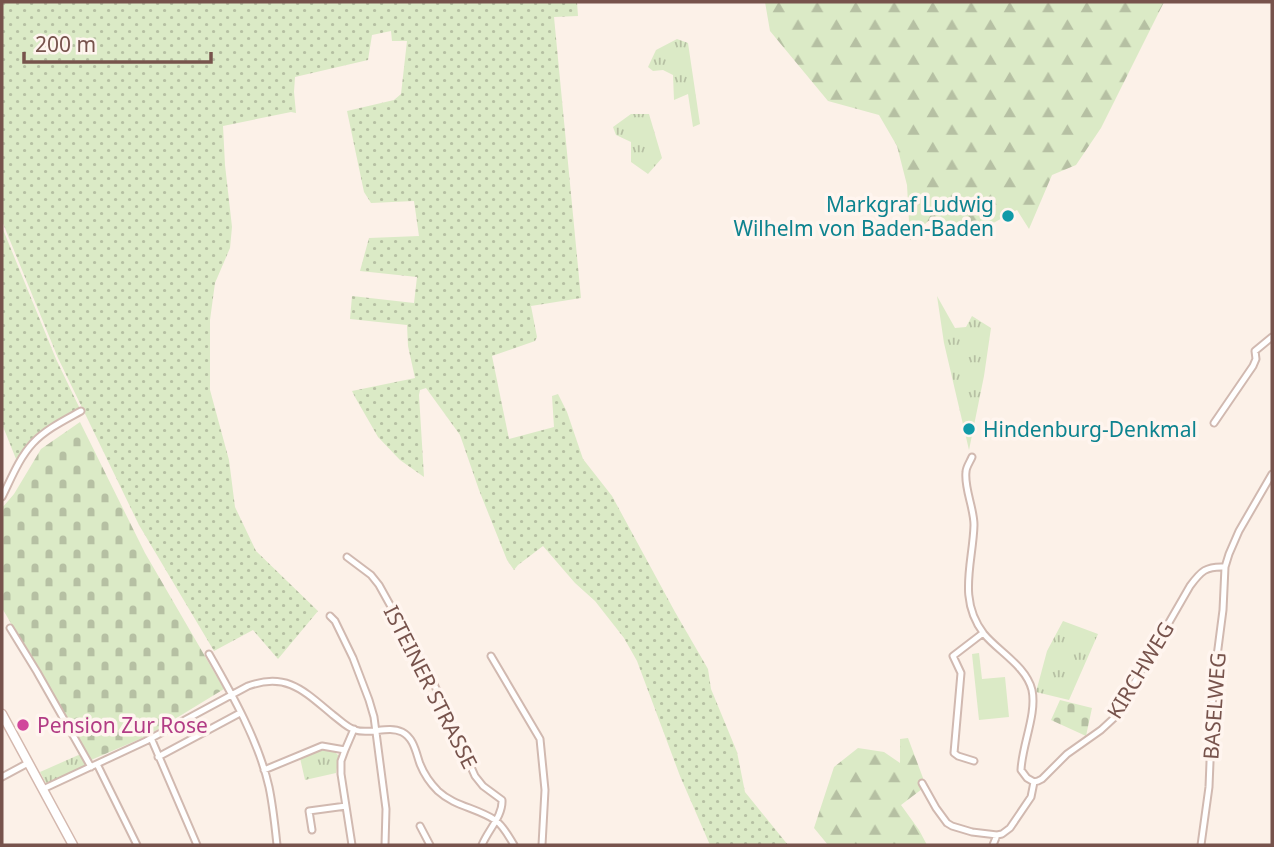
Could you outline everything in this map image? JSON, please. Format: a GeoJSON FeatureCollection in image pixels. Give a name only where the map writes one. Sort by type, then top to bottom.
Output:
{"type":"FeatureCollection","features":[{"type":"Feature","properties":{"kind":"street"},"geometry":{"type":"LineString","coordinates":[[1214,423],[1253,366],[1255,351],[1272,337]]}},
{"type":"Feature","properties":{"kind":"street"},"geometry":{"type":"LineString","coordinates":[[2,497],[18,464],[33,443],[62,421],[81,411]]}},
{"type":"Feature","properties":{"kind":"street"},"geometry":{"type":"LineString","coordinates":[[972,457],[965,474],[974,527],[968,592],[983,633],[1020,669],[1031,688],[1032,706],[1021,770],[1034,782]]}},
{"type":"Feature","properties":{"kind":"street","name":"BASELWEG"},"geometry":{"type":"LineString","coordinates":[[1201,845],[1209,787],[1213,687],[1223,610],[1225,567],[1239,531],[1272,474]]}},
{"type":"Feature","properties":{"kind":"street","name":"ISTEINER STRASSE"},"geometry":{"type":"LineString","coordinates":[[348,557],[379,585],[434,684],[478,781],[502,800],[502,809],[495,820]]}},
{"type":"Feature","properties":{"kind":"street","name":"KIRCHWEG"},"geometry":{"type":"LineString","coordinates":[[993,845],[997,835],[1010,828],[1031,797],[1034,782],[1038,782],[1067,754],[1114,718],[1190,586],[1204,569],[1225,567]]}},
{"type":"Feature","properties":{"kind":"street"},"geometry":{"type":"LineString","coordinates":[[330,616],[335,621],[369,700],[386,808],[385,845]]}},
{"type":"Feature","properties":{"kind":"street"},"geometry":{"type":"LineString","coordinates":[[10,628],[94,766],[137,845]]}},
{"type":"Feature","properties":{"kind":"street"},"geometry":{"type":"LineString","coordinates":[[974,761],[954,752],[961,673],[953,656],[983,633]]}},
{"type":"Feature","properties":{"kind":"street"},"geometry":{"type":"LineString","coordinates":[[209,654],[232,694],[258,752],[272,806],[277,845]]}},
{"type":"Feature","properties":{"kind":"street"},"geometry":{"type":"LineString","coordinates":[[491,656],[540,739],[545,790],[542,845]]}},
{"type":"Feature","properties":{"kind":"street"},"geometry":{"type":"LineString","coordinates":[[43,789],[151,738],[260,681],[282,681],[304,690],[354,730],[397,730],[404,733],[435,789],[447,798],[495,820],[514,845]]}},
{"type":"Feature","properties":{"kind":"street"},"geometry":{"type":"LineString","coordinates":[[158,757],[240,713]]}},
{"type":"Feature","properties":{"kind":"street"},"geometry":{"type":"LineString","coordinates":[[2,714],[73,845]]}},
{"type":"Feature","properties":{"kind":"street"},"geometry":{"type":"LineString","coordinates":[[352,845],[341,761],[354,730]]}},
{"type":"Feature","properties":{"kind":"street"},"geometry":{"type":"LineString","coordinates":[[151,738],[197,845]]}},
{"type":"Feature","properties":{"kind":"street"},"geometry":{"type":"LineString","coordinates":[[264,769],[322,746],[345,750]]}},
{"type":"Feature","properties":{"kind":"street"},"geometry":{"type":"LineString","coordinates":[[2,777],[29,763]]}},
{"type":"Feature","properties":{"kind":"street"},"geometry":{"type":"LineString","coordinates":[[922,783],[947,823],[972,832],[997,835]]}},
{"type":"Feature","properties":{"kind":"street"},"geometry":{"type":"LineString","coordinates":[[313,830],[309,811],[346,806]]}},
{"type":"Feature","properties":{"kind":"street"},"geometry":{"type":"LineString","coordinates":[[482,845],[495,820]]}},
{"type":"Feature","properties":{"kind":"street"},"geometry":{"type":"LineString","coordinates":[[420,826],[430,845]]}},
{"type":"Feature","properties":{"kind":"green space"},"geometry":{"type":"Polygon","coordinates":[[[2,2],[577,2],[578,16],[554,17],[581,298],[531,306],[537,337],[535,341],[492,356],[509,439],[554,427],[552,396],[558,394],[583,459],[612,496],[708,669],[711,689],[737,752],[745,792],[788,845],[710,845],[680,776],[637,661],[624,638],[595,601],[575,583],[543,546],[514,570],[507,560],[479,490],[460,435],[426,388],[420,390],[419,395],[424,477],[400,460],[378,437],[352,391],[415,378],[408,346],[407,325],[350,319],[352,296],[414,303],[417,277],[360,271],[369,238],[419,236],[414,201],[371,203],[364,192],[347,111],[394,100],[401,94],[407,41],[392,41],[391,31],[372,35],[368,60],[295,77],[296,113],[223,126],[232,227],[230,248],[215,283],[210,320],[210,390],[229,460],[235,507],[256,551],[318,611],[278,659],[253,630],[214,651],[139,525],[58,358],[2,221],[2,2]]]}},
{"type":"Feature","properties":{"kind":"green space"},"geometry":{"type":"Polygon","coordinates":[[[765,2],[1164,2],[1101,128],[1076,165],[1052,175],[1029,229],[1017,210],[986,227],[928,221],[910,240],[907,185],[897,146],[879,115],[828,101],[770,31],[765,2]]]}},
{"type":"Feature","properties":{"kind":"green space"},"geometry":{"type":"Polygon","coordinates":[[[677,39],[688,43],[700,124],[693,127],[688,94],[674,100],[673,75],[663,70],[653,71],[648,67],[656,50],[677,39]]]}},
{"type":"Feature","properties":{"kind":"green space"},"geometry":{"type":"Polygon","coordinates":[[[631,114],[649,114],[662,158],[648,174],[631,162],[631,142],[616,135],[613,127],[631,114]]]}},
{"type":"Feature","properties":{"kind":"green space"},"geometry":{"type":"Polygon","coordinates":[[[2,227],[56,359],[81,411],[40,436],[18,464],[2,424],[2,227]]]}},
{"type":"Feature","properties":{"kind":"green space"},"geometry":{"type":"Polygon","coordinates":[[[937,296],[955,328],[966,327],[972,316],[991,328],[969,450],[944,343],[937,296]]]}},
{"type":"Feature","properties":{"kind":"green space"},"geometry":{"type":"Polygon","coordinates":[[[80,422],[145,553],[224,689],[147,736],[91,760],[2,608],[2,508],[14,494],[41,449],[80,422]]]}},
{"type":"Feature","properties":{"kind":"green space"},"geometry":{"type":"Polygon","coordinates":[[[1063,621],[1098,634],[1069,700],[1036,692],[1047,651],[1063,621]]]}},
{"type":"Feature","properties":{"kind":"green space"},"geometry":{"type":"Polygon","coordinates":[[[979,653],[982,679],[1005,677],[1009,717],[979,720],[972,654],[979,653]]]}},
{"type":"Feature","properties":{"kind":"green space"},"geometry":{"type":"Polygon","coordinates":[[[1060,700],[1092,708],[1086,736],[1051,720],[1060,700]]]}},
{"type":"Feature","properties":{"kind":"green space"},"geometry":{"type":"Polygon","coordinates":[[[908,738],[926,786],[901,805],[927,845],[828,845],[814,828],[834,767],[858,748],[884,752],[900,763],[900,739],[908,738]]]}},
{"type":"Feature","properties":{"kind":"green space"},"geometry":{"type":"Polygon","coordinates":[[[319,749],[333,750],[339,756],[336,773],[305,780],[300,758],[319,749]]]}},
{"type":"Feature","properties":{"kind":"green space"},"geometry":{"type":"Polygon","coordinates":[[[83,753],[91,767],[48,787],[40,772],[83,753]]]}},
{"type":"Feature","properties":{"kind":"place","name":"Markgraf Ludwig Wilhelm von Baden-Baden"},"geometry":{"type":"Point","coordinates":[1008,216]}},
{"type":"Feature","properties":{"kind":"place","name":"Hindenburg-Denkmal"},"geometry":{"type":"Point","coordinates":[969,429]}},
{"type":"Feature","properties":{"kind":"place","name":"Pension Zur Rose"},"geometry":{"type":"Point","coordinates":[23,725]}}]}
